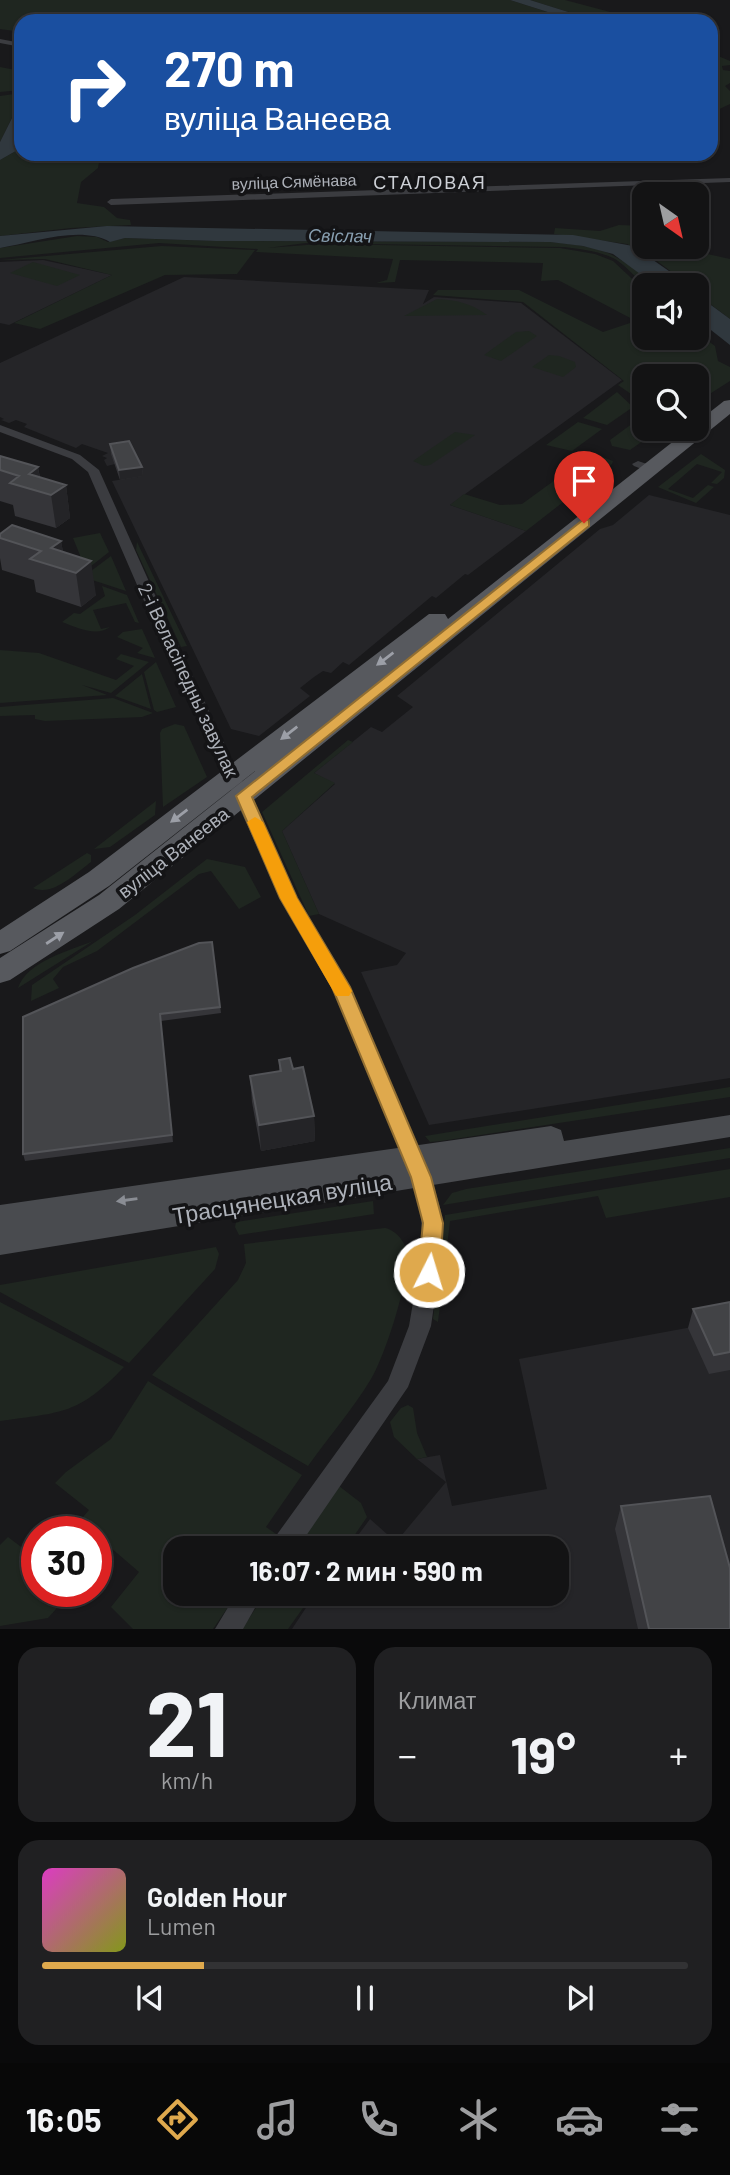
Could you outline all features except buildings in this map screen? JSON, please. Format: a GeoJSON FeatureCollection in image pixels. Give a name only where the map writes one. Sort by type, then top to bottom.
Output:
{"type":"FeatureCollection","features":[{"type":"Feature","properties":{"kind":"main road"},"geometry":{"type":"LineString","coordinates":[[709,406],[730,389]]}},
{"type":"Feature","properties":{"kind":"main road","name":"вуліца Ванеева"},"geometry":{"type":"LineString","coordinates":[[0,944],[238,785],[645,466],[730,405]]}},
{"type":"Feature","properties":{"kind":"main road","name":"вуліца Ванеева"},"geometry":{"type":"LineString","coordinates":[[645,466],[669,441]]}},
{"type":"Feature","properties":{"kind":"main road","name":"вуліца Ванеева"},"geometry":{"type":"LineString","coordinates":[[0,972],[109,902],[238,785]]}},
{"type":"Feature","properties":{"kind":"main road","name":"Трасцянецкая вуліца"},"geometry":{"type":"LineString","coordinates":[[418,1168],[730,1111]]}},
{"type":"Feature","properties":{"kind":"main road","name":"Трасцянецкая вуліца"},"geometry":{"type":"LineString","coordinates":[[0,1241],[221,1198],[418,1168],[730,1126]]}},
{"type":"Feature","properties":{"kind":"main road","name":"Трасцянецкая вуліца"},"geometry":{"type":"LineString","coordinates":[[0,1218],[221,1198]]}},
{"type":"Feature","properties":{"kind":"street","name":"вуліца Сямёнава"},"geometry":{"type":"LineString","coordinates":[[111,202],[730,180]]}},
{"type":"Feature","properties":{"kind":"street","name":"2-і Веласіпедны завулак"},"geometry":{"type":"LineString","coordinates":[[0,428],[76,457],[93,470],[161,624],[289,898],[341,987],[418,1168],[433,1223],[432,1250],[422,1315],[411,1355],[397,1387],[291,1536]]}},
{"type":"Feature","properties":{"kind":"street"},"geometry":{"type":"LineString","coordinates":[[228,1629],[243,1606]]}},
{"type":"Feature","properties":{"kind":"shaded area"},"geometry":{"type":"Polygon","coordinates":[[[0,0],[510,0],[554,14],[14,14],[14,31],[0,29],[0,0]]]}},
{"type":"Feature","properties":{"kind":"shaded area"},"geometry":{"type":"Polygon","coordinates":[[[530,0],[565,0],[618,14],[575,14],[530,0]]]}},
{"type":"Feature","properties":{"kind":"shaded area"},"geometry":{"type":"Polygon","coordinates":[[[718,56],[730,61],[730,65],[722,66],[723,70],[730,71],[730,83],[725,86],[730,91],[730,104],[718,110],[718,56]]]}},
{"type":"Feature","properties":{"kind":"shaded area"},"geometry":{"type":"Polygon","coordinates":[[[0,67],[14,70],[14,91],[0,92],[0,67]]]}},
{"type":"Feature","properties":{"kind":"shaded area"},"geometry":{"type":"Polygon","coordinates":[[[14,94],[14,113],[0,142],[0,96],[14,94]]]}},
{"type":"Feature","properties":{"kind":"shaded area"},"geometry":{"type":"Polygon","coordinates":[[[14,152],[14,161],[102,161],[99,162],[98,168],[81,182],[77,203],[104,207],[117,218],[130,220],[131,225],[0,236],[0,160],[14,152]]]}},
{"type":"Feature","properties":{"kind":"shaded area"},"geometry":{"type":"Polygon","coordinates":[[[619,225],[632,226],[632,246],[554,234],[555,228],[600,231],[619,225]]]}},
{"type":"Feature","properties":{"kind":"shaded area"},"geometry":{"type":"Polygon","coordinates":[[[77,236],[97,237],[108,242],[125,238],[216,241],[550,242],[596,249],[618,258],[639,273],[632,273],[619,261],[607,256],[564,247],[306,243],[267,248],[320,244],[560,248],[595,254],[613,261],[632,279],[632,319],[558,280],[541,281],[543,263],[400,260],[395,282],[376,283],[387,280],[393,259],[256,252],[258,249],[159,243],[0,258],[0,248],[77,236]]]}},
{"type":"Feature","properties":{"kind":"shaded area"},"geometry":{"type":"Polygon","coordinates":[[[162,246],[255,250],[237,274],[165,275],[40,329],[14,323],[112,275],[45,259],[0,260],[162,246]]]}},
{"type":"Feature","properties":{"kind":"shaded area"},"geometry":{"type":"Polygon","coordinates":[[[709,254],[730,259],[730,319],[709,303],[709,273],[673,273],[654,259],[709,259],[709,254]]]}},
{"type":"Feature","properties":{"kind":"shaded area"},"geometry":{"type":"Polygon","coordinates":[[[43,260],[112,275],[9,325],[0,323],[0,262],[43,260]]]}},
{"type":"Feature","properties":{"kind":"shaded area"},"geometry":{"type":"Polygon","coordinates":[[[33,262],[80,275],[57,286],[10,273],[33,262]]]}},
{"type":"Feature","properties":{"kind":"shaded area"},"geometry":{"type":"Polygon","coordinates":[[[184,277],[429,290],[423,304],[434,297],[521,303],[622,380],[450,505],[526,531],[436,598],[432,596],[349,665],[343,662],[331,673],[323,671],[314,677],[300,688],[310,696],[259,736],[231,729],[112,481],[142,476],[115,464],[107,466],[104,460],[107,458],[102,456],[108,453],[82,444],[76,448],[24,427],[27,424],[16,420],[9,423],[0,417],[0,363],[184,277]]]}},
{"type":"Feature","properties":{"kind":"shaded area"},"geometry":{"type":"Polygon","coordinates":[[[438,290],[519,290],[603,332],[632,322],[632,350],[709,350],[709,342],[715,346],[718,361],[730,367],[730,381],[709,394],[709,364],[632,364],[632,395],[618,385],[624,381],[523,302],[433,295],[438,290]]]}},
{"type":"Feature","properties":{"kind":"shaded area"},"geometry":{"type":"Polygon","coordinates":[[[437,299],[463,303],[487,315],[404,316],[437,299]]]}},
{"type":"Feature","properties":{"kind":"shaded area"},"geometry":{"type":"Polygon","coordinates":[[[529,331],[537,336],[501,361],[484,355],[516,332],[529,331]]]}},
{"type":"Feature","properties":{"kind":"shaded area"},"geometry":{"type":"Polygon","coordinates":[[[549,355],[575,362],[576,367],[563,377],[532,367],[549,355]]]}},
{"type":"Feature","properties":{"kind":"shaded area"},"geometry":{"type":"Polygon","coordinates":[[[617,392],[632,406],[607,425],[583,418],[617,392]]]}},
{"type":"Feature","properties":{"kind":"shaded area"},"geometry":{"type":"Polygon","coordinates":[[[578,422],[602,429],[572,451],[546,445],[578,422]]]}},
{"type":"Feature","properties":{"kind":"shaded area"},"geometry":{"type":"Polygon","coordinates":[[[632,424],[632,441],[643,441],[630,450],[612,446],[610,440],[632,424]]]}},
{"type":"Feature","properties":{"kind":"shaded area"},"geometry":{"type":"Polygon","coordinates":[[[455,432],[475,435],[430,465],[424,466],[413,461],[455,432]]]}},
{"type":"Feature","properties":{"kind":"shaded area"},"geometry":{"type":"Polygon","coordinates":[[[701,454],[725,470],[724,478],[717,484],[711,483],[722,472],[697,464],[668,489],[693,498],[708,485],[714,487],[696,503],[658,487],[701,454]]]}},
{"type":"Feature","properties":{"kind":"shaded area"},"geometry":{"type":"Polygon","coordinates":[[[588,456],[600,456],[613,461],[526,531],[450,505],[464,494],[500,505],[522,504],[588,456]]]}},
{"type":"Feature","properties":{"kind":"shaded area"},"geometry":{"type":"Polygon","coordinates":[[[649,495],[730,515],[730,1078],[429,1125],[361,972],[397,965],[406,953],[319,914],[282,831],[335,784],[314,773],[371,727],[382,732],[413,707],[397,696],[600,529],[613,525],[649,495]]]}},
{"type":"Feature","properties":{"kind":"shaded area"},"geometry":{"type":"Polygon","coordinates":[[[100,533],[109,552],[86,570],[73,538],[100,533]]]}},
{"type":"Feature","properties":{"kind":"shaded area"},"geometry":{"type":"Polygon","coordinates":[[[137,542],[187,646],[181,647],[136,550],[137,542]]]}},
{"type":"Feature","properties":{"kind":"shaded area"},"geometry":{"type":"Polygon","coordinates":[[[111,556],[126,591],[83,577],[111,556]]]}},
{"type":"Feature","properties":{"kind":"shaded area"},"geometry":{"type":"Polygon","coordinates":[[[102,586],[127,595],[139,623],[135,622],[126,603],[93,610],[101,629],[110,627],[105,630],[87,630],[62,622],[74,613],[80,614],[105,596],[102,586]]]}},
{"type":"Feature","properties":{"kind":"shaded area"},"geometry":{"type":"Polygon","coordinates":[[[142,629],[155,658],[137,653],[143,648],[117,637],[123,632],[142,629]]]}},
{"type":"Feature","properties":{"kind":"shaded area"},"geometry":{"type":"Polygon","coordinates":[[[0,650],[39,653],[116,680],[134,666],[116,659],[121,654],[149,662],[111,693],[82,685],[107,695],[0,703],[0,650]]]}},
{"type":"Feature","properties":{"kind":"shaded area"},"geometry":{"type":"Polygon","coordinates":[[[156,662],[176,707],[157,712],[154,710],[144,672],[156,662]]]}},
{"type":"Feature","properties":{"kind":"shaded area"},"geometry":{"type":"Polygon","coordinates":[[[142,674],[151,709],[115,696],[142,674]]]}},
{"type":"Feature","properties":{"kind":"shaded area"},"geometry":{"type":"Polygon","coordinates":[[[113,698],[153,713],[142,717],[45,721],[35,719],[35,715],[0,716],[0,707],[113,698]]]}},
{"type":"Feature","properties":{"kind":"shaded area"},"geometry":{"type":"Polygon","coordinates":[[[175,724],[184,726],[207,777],[163,807],[160,733],[162,729],[175,724]]]}},
{"type":"Feature","properties":{"kind":"shaded area"},"geometry":{"type":"Polygon","coordinates":[[[348,740],[353,742],[314,773],[335,783],[282,831],[319,914],[309,916],[262,812],[348,740]]]}},
{"type":"Feature","properties":{"kind":"shaded area"},"geometry":{"type":"Polygon","coordinates":[[[156,801],[155,815],[110,847],[94,849],[156,801]]]}},
{"type":"Feature","properties":{"kind":"shaded area"},"geometry":{"type":"Polygon","coordinates":[[[87,853],[91,855],[91,862],[64,882],[48,889],[33,888],[87,853]]]}},
{"type":"Feature","properties":{"kind":"shaded area"},"geometry":{"type":"Polygon","coordinates":[[[207,859],[245,867],[261,897],[239,909],[211,871],[199,874],[97,951],[63,967],[53,979],[59,988],[31,1001],[32,985],[135,915],[207,859]]]}},
{"type":"Feature","properties":{"kind":"shaded area"},"geometry":{"type":"Polygon","coordinates":[[[93,941],[18,988],[30,971],[39,964],[93,941]]]}},
{"type":"Feature","properties":{"kind":"shaded area"},"geometry":{"type":"Polygon","coordinates":[[[730,1087],[730,1097],[441,1141],[430,1142],[425,1136],[730,1087]]]}},
{"type":"Feature","properties":{"kind":"shaded area"},"geometry":{"type":"Polygon","coordinates":[[[730,1148],[730,1158],[443,1205],[452,1193],[466,1189],[730,1148]]]}},
{"type":"Feature","properties":{"kind":"shaded area"},"geometry":{"type":"Polygon","coordinates":[[[730,1169],[730,1197],[606,1218],[598,1196],[450,1221],[438,1322],[433,1319],[445,1215],[730,1169]]]}},
{"type":"Feature","properties":{"kind":"shaded area"},"geometry":{"type":"Polygon","coordinates":[[[373,1201],[374,1214],[239,1235],[235,1227],[236,1222],[373,1201]]]}},
{"type":"Feature","properties":{"kind":"shaded area"},"geometry":{"type":"Polygon","coordinates":[[[385,1228],[400,1238],[407,1255],[404,1282],[389,1337],[371,1379],[308,1466],[152,1375],[238,1280],[246,1263],[244,1244],[385,1228]]]}},
{"type":"Feature","properties":{"kind":"shaded area"},"geometry":{"type":"Polygon","coordinates":[[[216,1247],[219,1254],[215,1269],[129,1363],[0,1292],[0,1285],[216,1247]]]}},
{"type":"Feature","properties":{"kind":"shaded area"},"geometry":{"type":"Polygon","coordinates":[[[0,1302],[124,1367],[94,1394],[68,1409],[0,1421],[0,1302]]]}},
{"type":"Feature","properties":{"kind":"shaded area"},"geometry":{"type":"Polygon","coordinates":[[[730,1320],[730,1629],[292,1629],[307,1606],[569,1606],[569,1536],[401,1536],[446,1482],[417,1459],[440,1455],[452,1506],[547,1489],[519,1359],[730,1320]]]}},
{"type":"Feature","properties":{"kind":"shaded area"},"geometry":{"type":"Polygon","coordinates":[[[148,1381],[302,1475],[266,1527],[279,1536],[163,1536],[163,1606],[229,1606],[213,1629],[133,1629],[111,1607],[139,1572],[112,1549],[112,1516],[84,1516],[89,1510],[55,1483],[111,1439],[148,1381]]]}},
{"type":"Feature","properties":{"kind":"shaded area"},"geometry":{"type":"Polygon","coordinates":[[[408,1405],[413,1408],[417,1433],[427,1457],[417,1459],[394,1437],[390,1422],[401,1408],[408,1405]]]}},
{"type":"Feature","properties":{"kind":"shaded area"},"geometry":{"type":"Polygon","coordinates":[[[339,1486],[361,1503],[367,1517],[354,1536],[305,1536],[339,1486]]]}},
{"type":"Feature","properties":{"kind":"shaded area"},"geometry":{"type":"Polygon","coordinates":[[[370,1519],[389,1536],[358,1536],[370,1519]]]}},
{"type":"Feature","properties":{"kind":"shaded area"},"geometry":{"type":"Polygon","coordinates":[[[8,1537],[21,1547],[21,1607],[58,1607],[48,1618],[0,1626],[0,1545],[8,1537]]]}},
{"type":"Feature","properties":{"kind":"shaded area"},"geometry":{"type":"Polygon","coordinates":[[[257,1606],[304,1606],[288,1629],[242,1629],[257,1606]]]}},
{"type":"Feature","properties":{"kind":"water"},"geometry":{"type":"Polygon","coordinates":[[[510,0],[530,0],[575,14],[554,14],[510,0]]]}},
{"type":"Feature","properties":{"kind":"water"},"geometry":{"type":"Polygon","coordinates":[[[14,114],[14,152],[0,160],[0,142],[14,114]]]}},
{"type":"Feature","properties":{"kind":"water","name":"Свіслач"},"geometry":{"type":"Polygon","coordinates":[[[107,226],[573,235],[632,246],[632,259],[652,259],[672,273],[639,273],[613,254],[583,246],[550,242],[216,241],[125,238],[110,242],[98,237],[70,235],[0,248],[0,236],[107,226]]]}},
{"type":"Feature","properties":{"kind":"water"},"geometry":{"type":"Polygon","coordinates":[[[709,304],[730,319],[730,345],[709,328],[709,304]]]}},
{"type":"Feature","properties":{"kind":"slow traffic"},"geometry":{"type":"LineString","coordinates":[[255,822],[289,898],[343,991]]}},
{"type":"Feature","properties":{"kind":"district","name":"СТАЛОВАЯ"},"geometry":{"type":"Point","coordinates":[430,182]}},
{"type":"Feature","properties":{"kind":"route"},"geometry":{"type":"LineString","coordinates":[[429,1272],[433,1223],[421,1177],[341,987],[289,898],[243,796],[584,523]]}}]}
